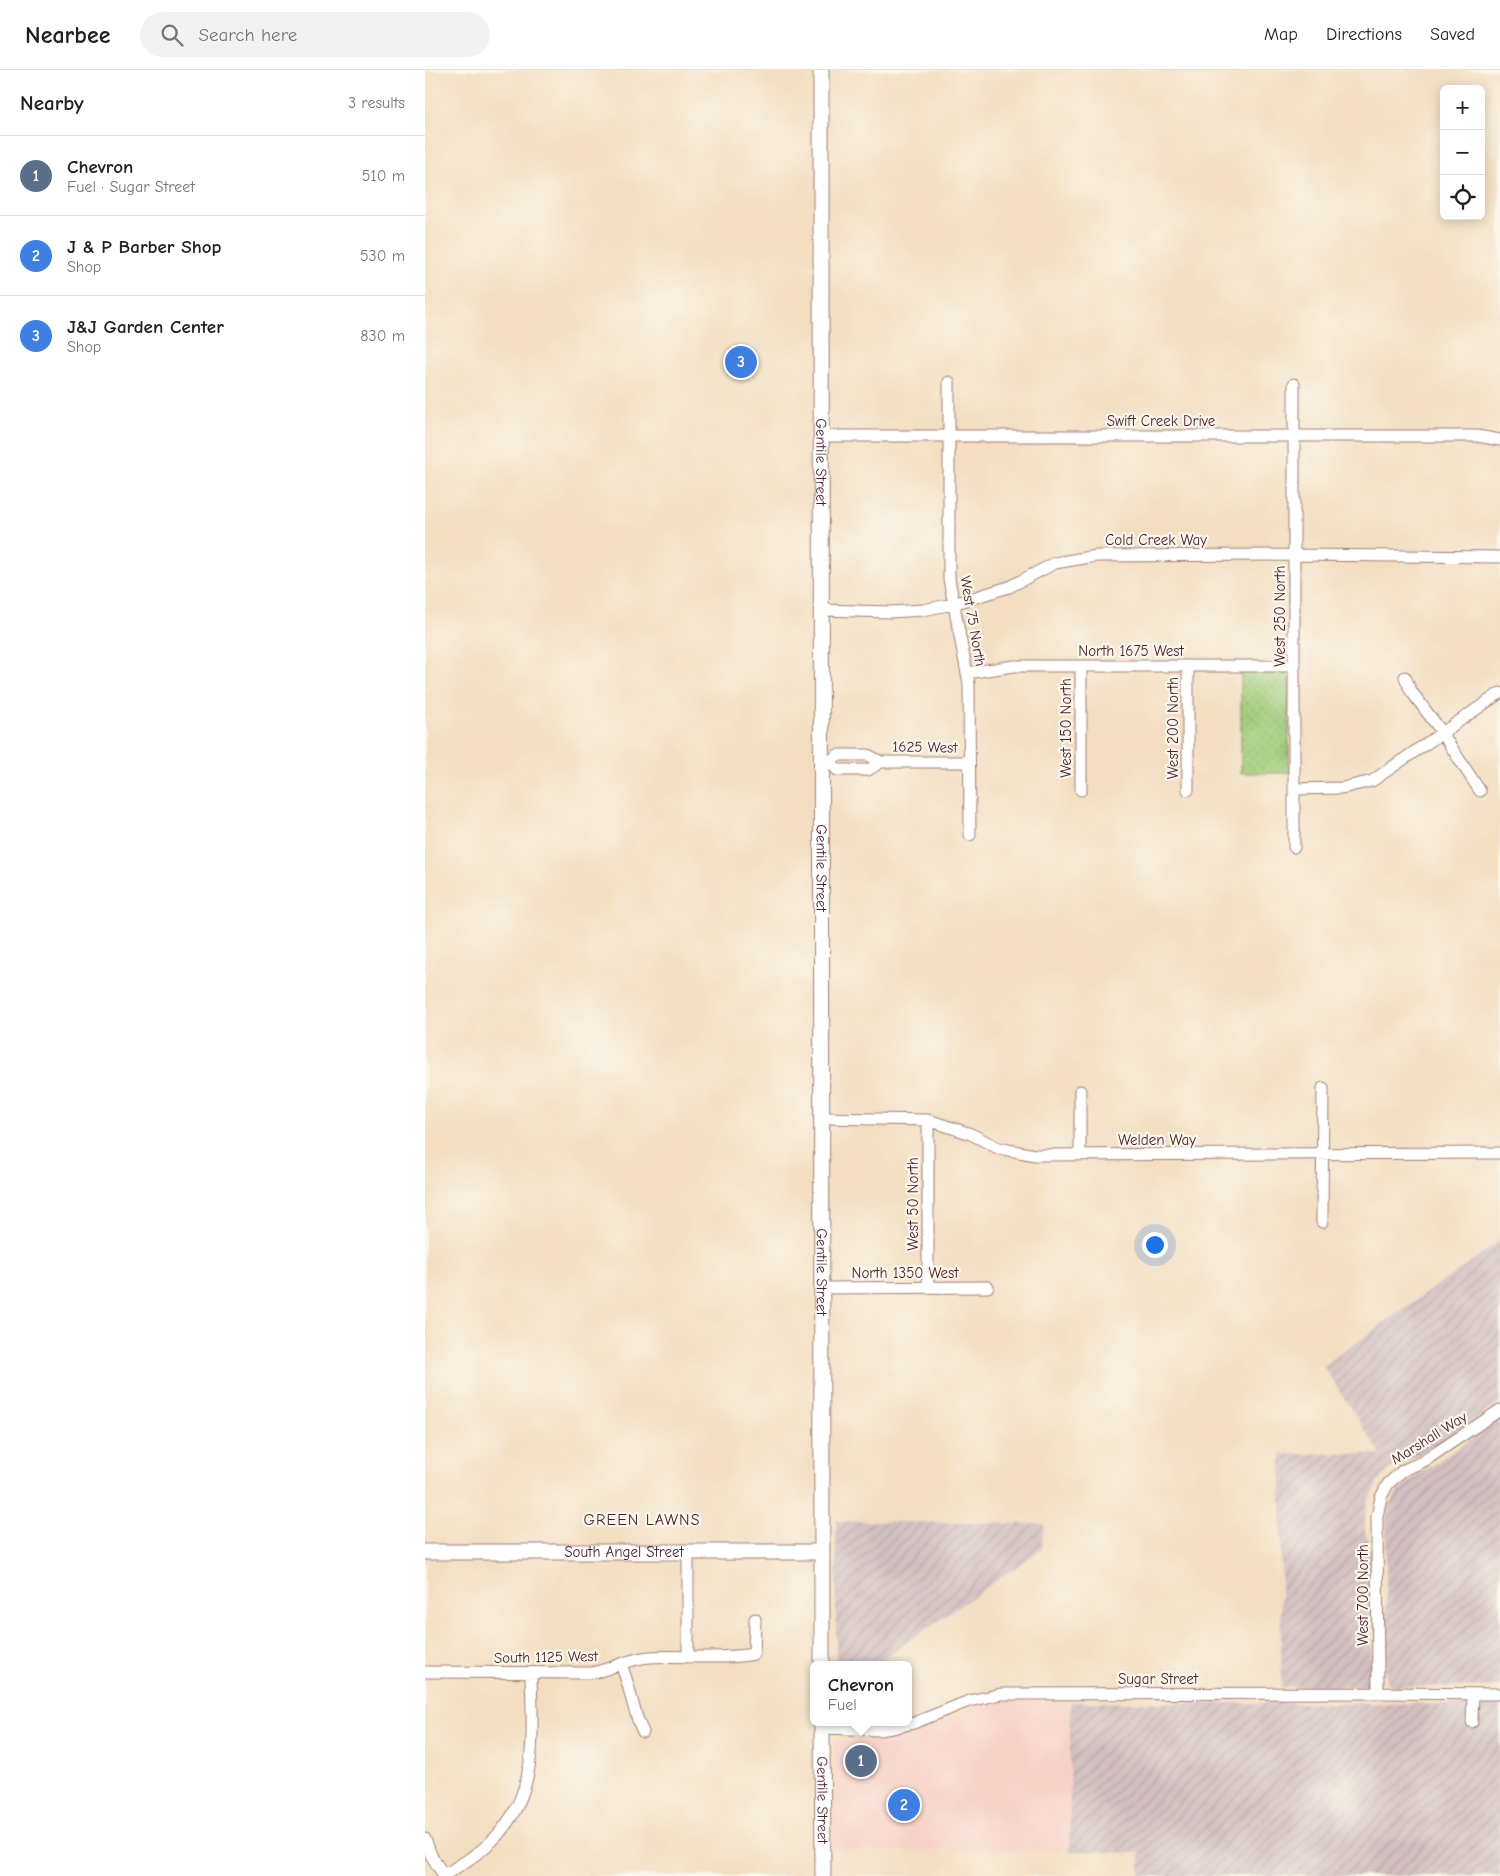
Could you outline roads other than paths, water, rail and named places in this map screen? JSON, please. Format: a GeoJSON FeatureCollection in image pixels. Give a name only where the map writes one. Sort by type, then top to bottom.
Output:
{"type":"FeatureCollection","features":[{"type":"Feature","properties":{"kind":"main road","name":"Gentile Street"},"geometry":{"type":"LineString","coordinates":[[821,70],[822,610],[826,762],[822,1288],[822,1661]]}},
{"type":"Feature","properties":{"kind":"main road","name":"South Angel Street"},"geometry":{"type":"LineString","coordinates":[[425,1552],[822,1552]]}},
{"type":"Feature","properties":{"kind":"main road","name":"Gentile Street"},"geometry":{"type":"LineString","coordinates":[[822,1726],[823,1876]]}},
{"type":"Feature","properties":{"kind":"street","name":"West 75 North"},"geometry":{"type":"LineString","coordinates":[[949,382],[949,579],[967,673],[970,835]]}},
{"type":"Feature","properties":{"kind":"street","name":"West 250 North"},"geometry":{"type":"LineString","coordinates":[[1294,847],[1295,384]]}},
{"type":"Feature","properties":{"kind":"street","name":"Swift Creek Drive"},"geometry":{"type":"LineString","coordinates":[[822,436],[1477,436],[1500,440]]}},
{"type":"Feature","properties":{"kind":"street","name":"Cold Creek Way"},"geometry":{"type":"LineString","coordinates":[[822,610],[890,612],[923,610],[953,604],[1009,587],[1055,564],[1096,556],[1500,557]]}},
{"type":"Feature","properties":{"kind":"street","name":"North 1675 West"},"geometry":{"type":"LineString","coordinates":[[967,673],[1013,666],[1295,666]]}},
{"type":"Feature","properties":{"kind":"street","name":"West 150 North"},"geometry":{"type":"LineString","coordinates":[[1081,666],[1081,790]]}},
{"type":"Feature","properties":{"kind":"street","name":"West 200 North"},"geometry":{"type":"LineString","coordinates":[[1188,666],[1189,790]]}},
{"type":"Feature","properties":{"kind":"street"},"geometry":{"type":"LineString","coordinates":[[1405,676],[1411,691],[1442,733],[1480,792]]}},
{"type":"Feature","properties":{"kind":"street"},"geometry":{"type":"LineString","coordinates":[[1295,789],[1342,788],[1372,780],[1387,772],[1500,693]]}},
{"type":"Feature","properties":{"kind":"street","name":"1625 West"},"geometry":{"type":"LineString","coordinates":[[826,762],[837,770],[868,770],[881,762],[969,762]]}},
{"type":"Feature","properties":{"kind":"street"},"geometry":{"type":"LineString","coordinates":[[1322,1222],[1323,1088]]}},
{"type":"Feature","properties":{"kind":"street"},"geometry":{"type":"LineString","coordinates":[[1080,1090],[1080,1155]]}},
{"type":"Feature","properties":{"kind":"street","name":"Welden Way"},"geometry":{"type":"LineString","coordinates":[[823,1118],[928,1120],[971,1134],[998,1148],[1035,1154],[1499,1153]]}},
{"type":"Feature","properties":{"kind":"street","name":"West 50 North"},"geometry":{"type":"LineString","coordinates":[[928,1120],[928,1288]]}},
{"type":"Feature","properties":{"kind":"street","name":"North 1350 West"},"geometry":{"type":"LineString","coordinates":[[822,1288],[988,1287]]}},
{"type":"Feature","properties":{"kind":"street","name":"Marshall Way"},"geometry":{"type":"LineString","coordinates":[[1381,1497],[1388,1484],[1402,1471],[1424,1461],[1500,1410]]}},
{"type":"Feature","properties":{"kind":"street","name":"West 700 North"},"geometry":{"type":"LineString","coordinates":[[1378,1693],[1377,1517],[1381,1497]]}},
{"type":"Feature","properties":{"kind":"street"},"geometry":{"type":"LineString","coordinates":[[688,1551],[688,1657]]}},
{"type":"Feature","properties":{"kind":"street","name":"South 1125 West"},"geometry":{"type":"LineString","coordinates":[[425,1672],[591,1673],[606,1671],[648,1657],[737,1657],[754,1654],[755,1619]]}},
{"type":"Feature","properties":{"kind":"street"},"geometry":{"type":"LineString","coordinates":[[621,1665],[632,1694],[637,1720],[643,1732]]}},
{"type":"Feature","properties":{"kind":"street"},"geometry":{"type":"LineString","coordinates":[[425,1839],[431,1854],[444,1876],[482,1849],[501,1832],[514,1813],[524,1792],[532,1755],[531,1673]]}},
{"type":"Feature","properties":{"kind":"street","name":"Sugar Street"},"geometry":{"type":"LineString","coordinates":[[912,1724],[969,1700],[1001,1694],[1500,1694]]}},
{"type":"Feature","properties":{"kind":"street"},"geometry":{"type":"LineString","coordinates":[[1472,1722],[1473,1694]]}},
{"type":"Feature","properties":{"kind":"street","name":"Sugar Street"},"geometry":{"type":"LineString","coordinates":[[833,1726],[879,1730],[904,1726]]}},
{"type":"Feature","properties":{"kind":"place","name":"J&J Garden Center"},"geometry":{"type":"Point","coordinates":[741,362]}},
{"type":"Feature","properties":{"kind":"place","name":"Chevron"},"geometry":{"type":"Point","coordinates":[861,1761]}},
{"type":"Feature","properties":{"kind":"place","name":"J & P Barber Shop"},"geometry":{"type":"Point","coordinates":[904,1805]}},
{"type":"Feature","properties":{"kind":"district","name":"GREEN LAWNS"},"geometry":{"type":"Point","coordinates":[642,1519]}}]}
